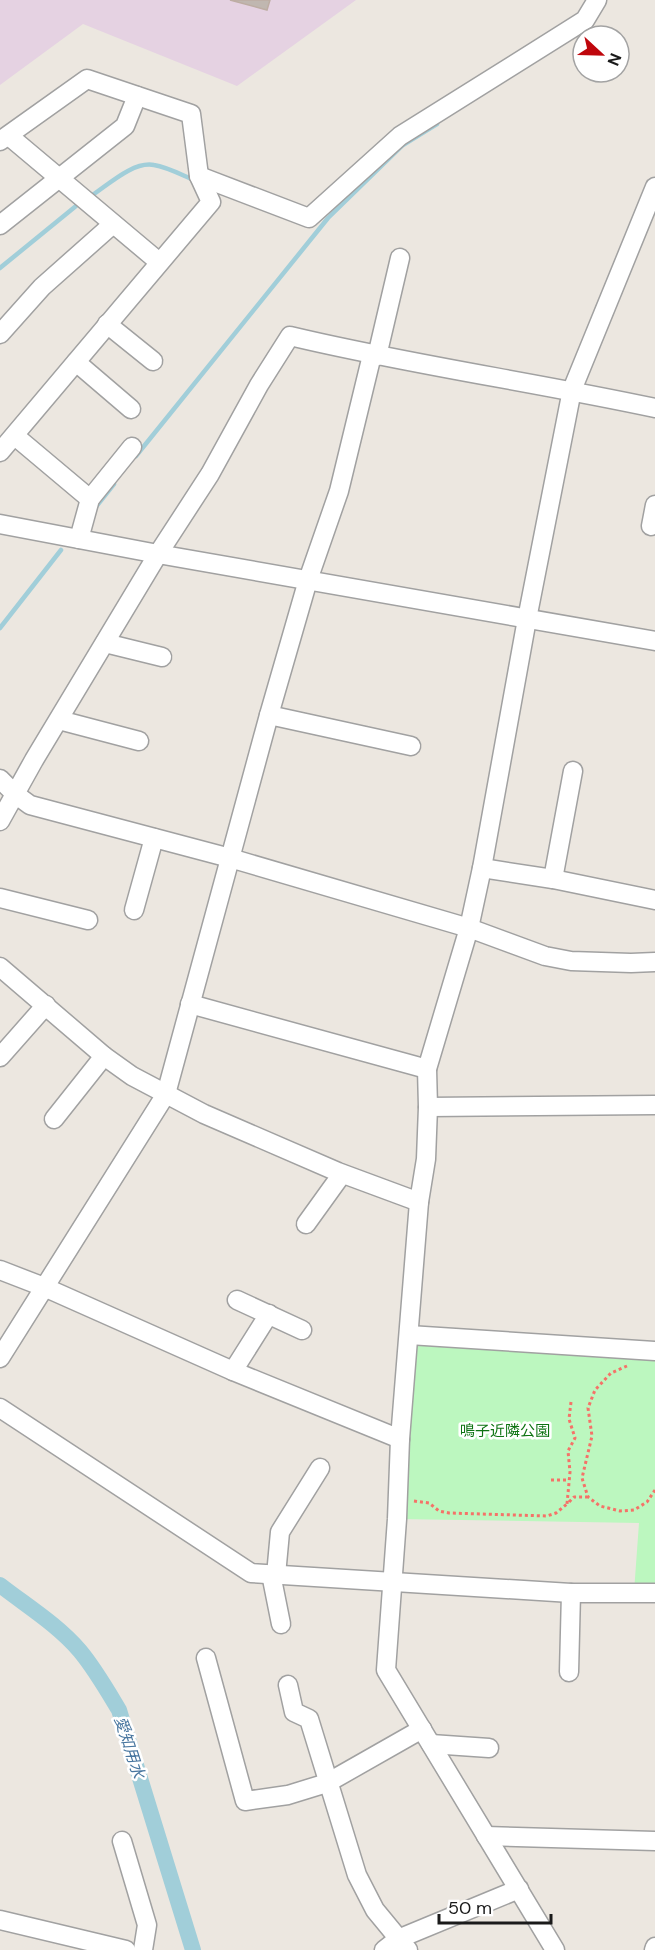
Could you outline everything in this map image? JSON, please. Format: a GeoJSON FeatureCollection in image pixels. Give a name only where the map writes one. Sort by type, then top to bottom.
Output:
{"type":"FeatureCollection","features":[{"type":"Feature","properties":{"kind":"street"},"geometry":{"type":"LineString","coordinates":[[199,176],[309,218],[400,136],[585,20],[597,0]]}},
{"type":"Feature","properties":{"kind":"street"},"geometry":{"type":"LineString","coordinates":[[0,452],[9,433],[76,362],[211,202],[199,176],[191,114],[87,80],[4,138],[58,177],[159,262]]}},
{"type":"Feature","properties":{"kind":"street"},"geometry":{"type":"LineString","coordinates":[[0,225],[125,126],[137,96]]}},
{"type":"Feature","properties":{"kind":"street"},"geometry":{"type":"LineString","coordinates":[[555,1950],[386,1670],[400,1439],[419,1202],[426,1159],[427,1069],[469,928],[482,868],[527,619],[572,390],[655,187]]}},
{"type":"Feature","properties":{"kind":"street"},"geometry":{"type":"LineString","coordinates":[[0,334],[42,287],[113,224]]}},
{"type":"Feature","properties":{"kind":"street"},"geometry":{"type":"LineString","coordinates":[[0,1358],[166,1094],[269,715],[308,580],[339,490],[400,258]]}},
{"type":"Feature","properties":{"kind":"street"},"geometry":{"type":"LineString","coordinates":[[107,324],[153,362]]}},
{"type":"Feature","properties":{"kind":"street"},"geometry":{"type":"LineString","coordinates":[[0,822],[58,720],[158,554],[210,474],[259,385],[290,336],[374,356],[572,390],[655,408]]}},
{"type":"Feature","properties":{"kind":"street"},"geometry":{"type":"LineString","coordinates":[[76,362],[131,409]]}},
{"type":"Feature","properties":{"kind":"street"},"geometry":{"type":"LineString","coordinates":[[9,433],[90,499]]}},
{"type":"Feature","properties":{"kind":"street"},"geometry":{"type":"LineString","coordinates":[[79,539],[90,499],[132,447]]}},
{"type":"Feature","properties":{"kind":"street"},"geometry":{"type":"LineString","coordinates":[[651,526],[655,505]]}},
{"type":"Feature","properties":{"kind":"street"},"geometry":{"type":"LineString","coordinates":[[0,524],[655,641]]}},
{"type":"Feature","properties":{"kind":"street"},"geometry":{"type":"LineString","coordinates":[[105,643],[162,657]]}},
{"type":"Feature","properties":{"kind":"street"},"geometry":{"type":"LineString","coordinates":[[269,715],[411,746]]}},
{"type":"Feature","properties":{"kind":"street"},"geometry":{"type":"LineString","coordinates":[[58,720],[140,741]]}},
{"type":"Feature","properties":{"kind":"street"},"geometry":{"type":"LineString","coordinates":[[553,879],[573,771]]}},
{"type":"Feature","properties":{"kind":"street"},"geometry":{"type":"LineString","coordinates":[[0,779],[15,795],[30,805],[230,858],[469,928],[545,956],[571,961],[655,962]]}},
{"type":"Feature","properties":{"kind":"street"},"geometry":{"type":"LineString","coordinates":[[134,910],[154,838]]}},
{"type":"Feature","properties":{"kind":"street"},"geometry":{"type":"LineString","coordinates":[[482,868],[553,879],[655,900]]}},
{"type":"Feature","properties":{"kind":"street"},"geometry":{"type":"LineString","coordinates":[[0,898],[88,920]]}},
{"type":"Feature","properties":{"kind":"street"},"geometry":{"type":"LineString","coordinates":[[0,967],[104,1056],[132,1076],[204,1114],[342,1174],[419,1202]]}},
{"type":"Feature","properties":{"kind":"street"},"geometry":{"type":"LineString","coordinates":[[190,1004],[427,1069]]}},
{"type":"Feature","properties":{"kind":"street"},"geometry":{"type":"LineString","coordinates":[[0,1057],[46,1005]]}},
{"type":"Feature","properties":{"kind":"street"},"geometry":{"type":"LineString","coordinates":[[54,1119],[104,1056]]}},
{"type":"Feature","properties":{"kind":"street"},"geometry":{"type":"LineString","coordinates":[[428,1107],[655,1105]]}},
{"type":"Feature","properties":{"kind":"street"},"geometry":{"type":"LineString","coordinates":[[306,1224],[342,1174]]}},
{"type":"Feature","properties":{"kind":"street"},"geometry":{"type":"LineString","coordinates":[[0,1270],[44,1287],[233,1371],[400,1439]]}},
{"type":"Feature","properties":{"kind":"street"},"geometry":{"type":"LineString","coordinates":[[237,1300],[302,1330]]}},
{"type":"Feature","properties":{"kind":"street"},"geometry":{"type":"LineString","coordinates":[[233,1371],[269,1314]]}},
{"type":"Feature","properties":{"kind":"street"},"geometry":{"type":"LineString","coordinates":[[409,1335],[655,1352]]}},
{"type":"Feature","properties":{"kind":"street"},"geometry":{"type":"LineString","coordinates":[[0,1408],[251,1573],[571,1593],[655,1593]]}},
{"type":"Feature","properties":{"kind":"street"},"geometry":{"type":"LineString","coordinates":[[281,1624],[274,1574],[280,1532],[320,1468]]}},
{"type":"Feature","properties":{"kind":"street"},"geometry":{"type":"LineString","coordinates":[[569,1672],[571,1593]]}},
{"type":"Feature","properties":{"kind":"street"},"geometry":{"type":"LineString","coordinates":[[206,1658],[245,1801],[288,1795],[327,1783],[426,1737],[489,1748]]}},
{"type":"Feature","properties":{"kind":"street"},"geometry":{"type":"LineString","coordinates":[[288,1685],[294,1712],[309,1719],[357,1875],[397,1946],[519,1889]]}},
{"type":"Feature","properties":{"kind":"street"},"geometry":{"type":"LineString","coordinates":[[486,1836],[655,1841]]}},
{"type":"Feature","properties":{"kind":"street"},"geometry":{"type":"LineString","coordinates":[[122,1841],[147,1924],[143,1950]]}},
{"type":"Feature","properties":{"kind":"street"},"geometry":{"type":"LineString","coordinates":[[0,1920],[126,1950]]}},
{"type":"Feature","properties":{"kind":"path"},"geometry":{"type":"LineString","coordinates":[[630,1366],[611,1373],[595,1390],[588,1408],[592,1436],[582,1478],[588,1497],[600,1506],[620,1511],[634,1510],[647,1502],[655,1490]]}},
{"type":"Feature","properties":{"kind":"path"},"geometry":{"type":"LineString","coordinates":[[567,1504],[568,1451],[575,1438],[569,1419],[571,1402]]}},
{"type":"Feature","properties":{"kind":"path"},"geometry":{"type":"LineString","coordinates":[[550,1480],[568,1479]]}},
{"type":"Feature","properties":{"kind":"path"},"geometry":{"type":"LineString","coordinates":[[397,1500],[429,1503],[439,1511],[449,1513],[546,1516],[556,1513],[574,1497],[588,1497]]}},
{"type":"Feature","properties":{"kind":"shaded area"},"geometry":{"type":"Polygon","coordinates":[[[0,0],[356,0],[237,86],[83,24],[0,85],[0,0]]]}},
{"type":"Feature","properties":{"kind":"green space","name":"鳴子近隣公園"},"geometry":{"type":"Polygon","coordinates":[[[409,1335],[655,1351],[655,1593],[634,1592],[639,1523],[397,1519],[409,1335]]]}},
{"type":"Feature","properties":{"kind":"building"},"geometry":{"type":"Polygon","coordinates":[[[230,0],[270,0],[267,10],[230,0]]]}},
{"type":"Feature","properties":{"kind":"waterway"},"geometry":{"type":"LineString","coordinates":[[136,456],[328,218],[403,145],[437,124]]}},
{"type":"Feature","properties":{"kind":"waterway"},"geometry":{"type":"LineString","coordinates":[[91,196],[129,170],[146,165],[164,167],[194,180]]}},
{"type":"Feature","properties":{"kind":"waterway"},"geometry":{"type":"LineString","coordinates":[[0,268],[76,206]]}},
{"type":"Feature","properties":{"kind":"waterway"},"geometry":{"type":"LineString","coordinates":[[95,508],[114,484]]}},
{"type":"Feature","properties":{"kind":"waterway"},"geometry":{"type":"LineString","coordinates":[[0,628],[61,550]]}},
{"type":"Feature","properties":{"kind":"waterway","name":"愛知用水"},"geometry":{"type":"LineString","coordinates":[[0,1585],[52,1624],[80,1651],[119,1710],[193,1950]]}}]}
